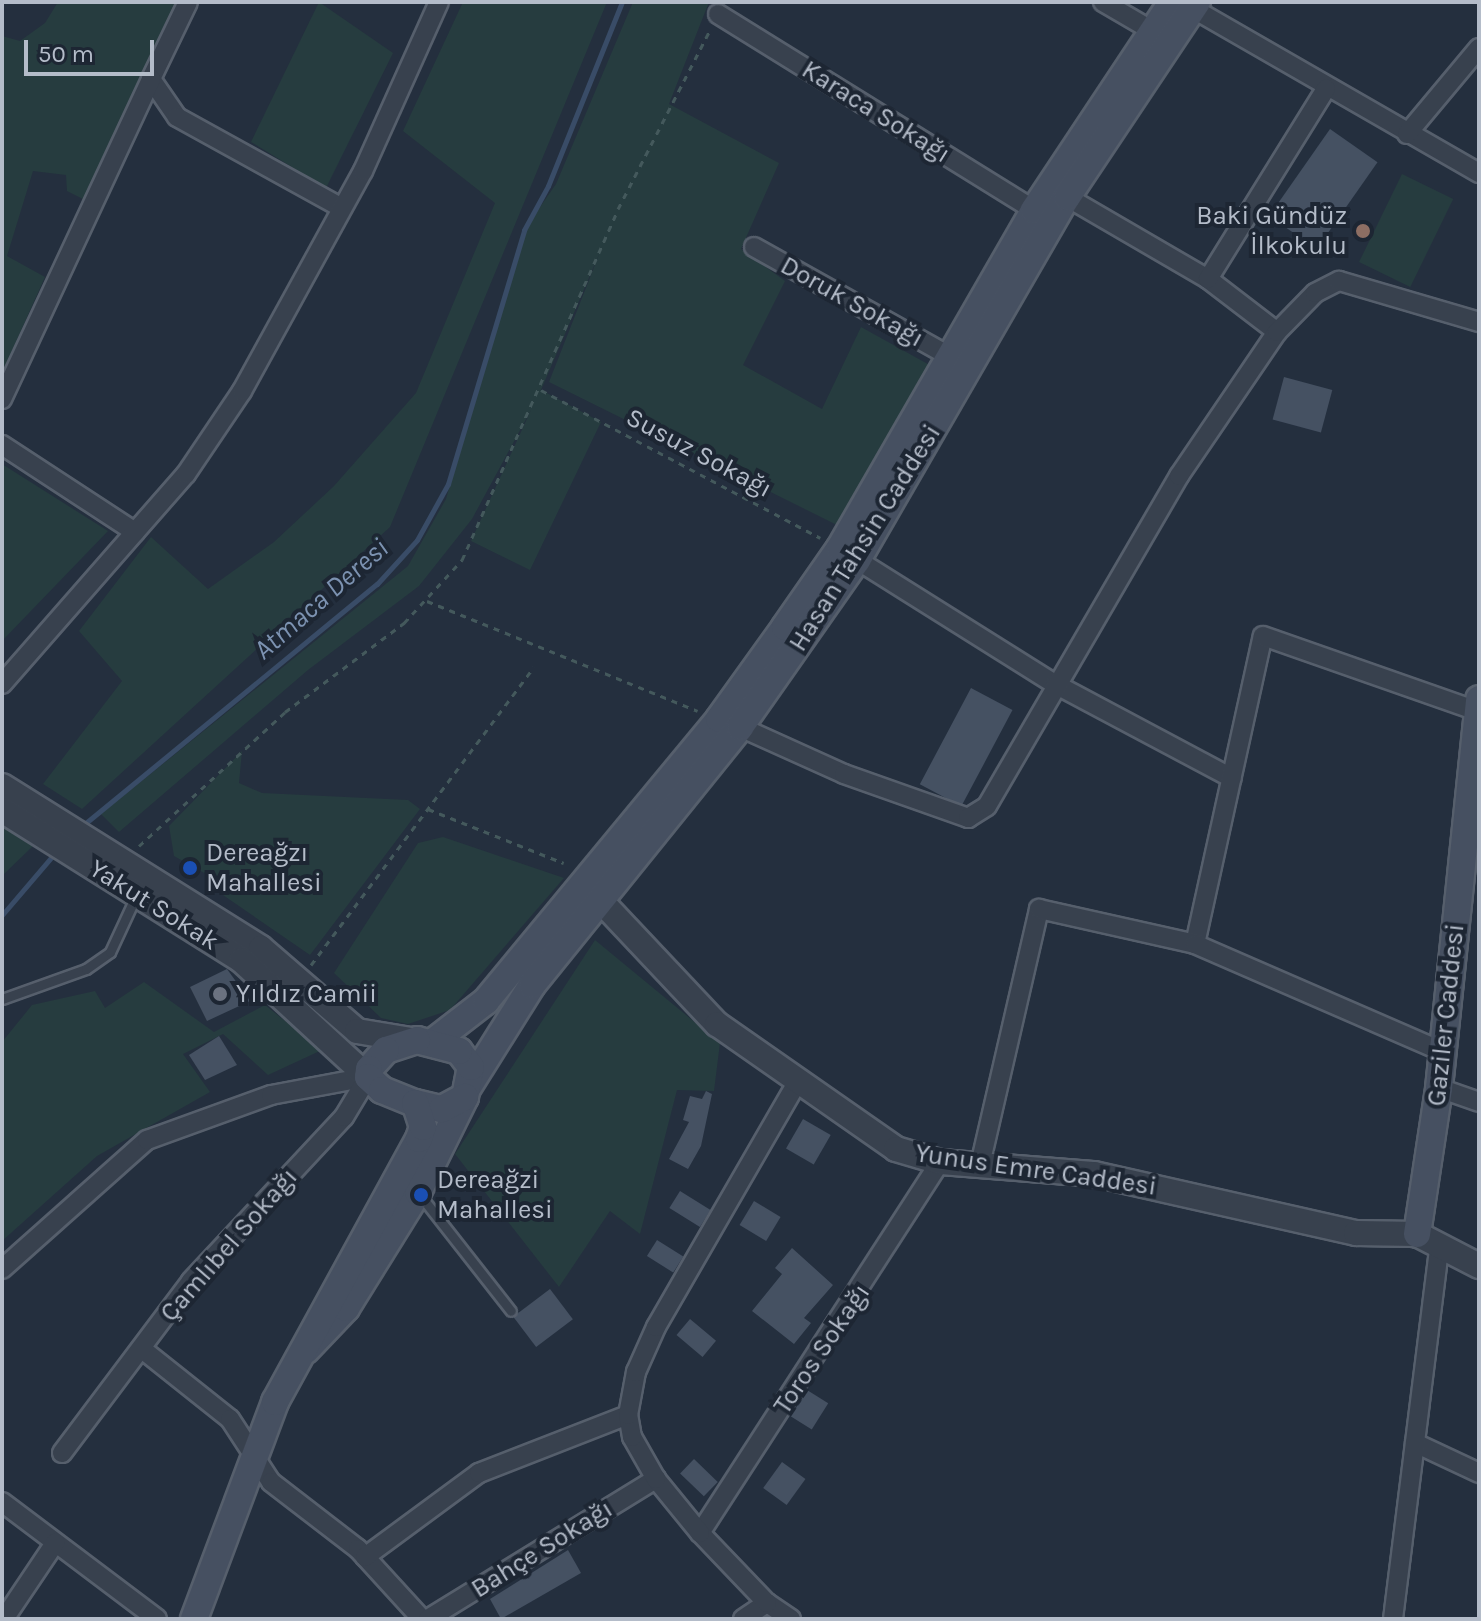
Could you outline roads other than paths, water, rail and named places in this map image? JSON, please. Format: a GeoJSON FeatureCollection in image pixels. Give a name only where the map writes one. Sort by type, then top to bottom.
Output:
{"type":"FeatureCollection","features":[{"type":"Feature","properties":{"kind":"main road","name":"Hasan Tahsin Caddesi"},"geometry":{"type":"LineString","coordinates":[[848,554],[951,357],[1034,210],[1151,30],[1187,4]]}},
{"type":"Feature","properties":{"kind":"main road","name":"Hasan Tahsin Caddesi"},"geometry":{"type":"LineString","coordinates":[[306,1350],[346,1308],[418,1192],[466,1092],[532,985],[729,723],[848,554],[1187,4]]}},
{"type":"Feature","properties":{"kind":"main road","name":"Gaziler Caddesi"},"geometry":{"type":"LineString","coordinates":[[1417,1234],[1439,1088],[1472,822],[1478,705]]}},
{"type":"Feature","properties":{"kind":"main road","name":"Hasan Tahsin Caddesi"},"geometry":{"type":"LineString","coordinates":[[425,1041],[486,1001],[729,723]]}},
{"type":"Feature","properties":{"kind":"main road"},"geometry":{"type":"LineString","coordinates":[[425,1041],[459,1051],[471,1067],[466,1092],[442,1109],[415,1103],[382,1090],[368,1077],[386,1050],[425,1041]]}},
{"type":"Feature","properties":{"kind":"main road"},"geometry":{"type":"LineString","coordinates":[[194,1619],[255,1450],[306,1350],[330,1293],[419,1139],[423,1127],[415,1103]]}},
{"type":"Feature","properties":{"kind":"street"},"geometry":{"type":"LineString","coordinates":[[2,399],[188,2]]}},
{"type":"Feature","properties":{"kind":"street"},"geometry":{"type":"LineString","coordinates":[[2,684],[186,474],[242,391],[342,208],[439,2]]}},
{"type":"Feature","properties":{"kind":"street"},"geometry":{"type":"LineString","coordinates":[[1103,2],[1151,30]]}},
{"type":"Feature","properties":{"kind":"street"},"geometry":{"type":"LineString","coordinates":[[1187,4],[1326,89],[1479,173]]}},
{"type":"Feature","properties":{"kind":"street","name":"Karaca Sokağı"},"geometry":{"type":"LineString","coordinates":[[718,14],[1034,210]]}},
{"type":"Feature","properties":{"kind":"street"},"geometry":{"type":"LineString","coordinates":[[1407,134],[1479,48]]}},
{"type":"Feature","properties":{"kind":"street"},"geometry":{"type":"LineString","coordinates":[[151,79],[177,117],[342,208]]}},
{"type":"Feature","properties":{"kind":"street"},"geometry":{"type":"LineString","coordinates":[[1208,279],[1326,89]]}},
{"type":"Feature","properties":{"kind":"street"},"geometry":{"type":"LineString","coordinates":[[1067,197],[1208,279],[1277,332]]}},
{"type":"Feature","properties":{"kind":"street","name":"Doruk Sokağı"},"geometry":{"type":"LineString","coordinates":[[754,247],[951,357]]}},
{"type":"Feature","properties":{"kind":"street"},"geometry":{"type":"LineString","coordinates":[[729,723],[844,774],[968,818],[987,806],[1055,684],[1179,476],[1277,332],[1315,293],[1339,281],[1479,322]]}},
{"type":"Feature","properties":{"kind":"street"},"geometry":{"type":"LineString","coordinates":[[2,445],[135,532]]}},
{"type":"Feature","properties":{"kind":"street"},"geometry":{"type":"LineString","coordinates":[[848,554],[1055,684],[1232,778]]}},
{"type":"Feature","properties":{"kind":"street"},"geometry":{"type":"LineString","coordinates":[[1195,944],[1263,636],[1478,705]]}},
{"type":"Feature","properties":{"kind":"street"},"geometry":{"type":"LineString","coordinates":[[2,786],[69,839]]}},
{"type":"Feature","properties":{"kind":"street","name":"Yakut Sokak"},"geometry":{"type":"LineString","coordinates":[[2,810],[123,860],[300,979],[357,1031],[425,1041]]}},
{"type":"Feature","properties":{"kind":"street","name":"Yakut Sokak"},"geometry":{"type":"LineString","coordinates":[[69,839],[137,893],[284,994],[368,1077]]}},
{"type":"Feature","properties":{"kind":"street","name":"Yunus Emre Caddesi"},"geometry":{"type":"LineString","coordinates":[[599,899],[717,1024],[796,1085],[896,1149],[940,1162],[1094,1174],[1356,1233],[1417,1234]]}},
{"type":"Feature","properties":{"kind":"street"},"geometry":{"type":"LineString","coordinates":[[980,1165],[1039,909],[1195,944],[1443,1052]]}},
{"type":"Feature","properties":{"kind":"street"},"geometry":{"type":"LineString","coordinates":[[2,1269],[147,1140],[271,1095],[368,1077]]}},
{"type":"Feature","properties":{"kind":"street","name":"Çamlıbel Sokağı"},"geometry":{"type":"LineString","coordinates":[[62,1453],[191,1281],[344,1117],[368,1077]]}},
{"type":"Feature","properties":{"kind":"street"},"geometry":{"type":"LineString","coordinates":[[791,1619],[767,1603],[700,1533],[656,1479],[632,1437],[628,1415],[636,1372],[656,1327],[796,1085]]}},
{"type":"Feature","properties":{"kind":"street"},"geometry":{"type":"LineString","coordinates":[[1439,1088],[1479,1102]]}},
{"type":"Feature","properties":{"kind":"street","name":"Toros Sokağı"},"geometry":{"type":"LineString","coordinates":[[700,1533],[940,1162]]}},
{"type":"Feature","properties":{"kind":"street"},"geometry":{"type":"LineString","coordinates":[[1417,1234],[1439,1250],[1479,1266]]}},
{"type":"Feature","properties":{"kind":"street"},"geometry":{"type":"LineString","coordinates":[[1393,1619],[1439,1250]]}},
{"type":"Feature","properties":{"kind":"street"},"geometry":{"type":"LineString","coordinates":[[142,1349],[230,1419],[255,1450],[271,1482],[365,1557],[422,1619]]}},
{"type":"Feature","properties":{"kind":"street"},"geometry":{"type":"LineString","coordinates":[[365,1557],[479,1473],[628,1415]]}},
{"type":"Feature","properties":{"kind":"street"},"geometry":{"type":"LineString","coordinates":[[1415,1443],[1479,1473]]}},
{"type":"Feature","properties":{"kind":"street","name":"Bahçe Sokağı"},"geometry":{"type":"LineString","coordinates":[[428,1619],[656,1479]]}},
{"type":"Feature","properties":{"kind":"street"},"geometry":{"type":"LineString","coordinates":[[2,1502],[157,1619]]}},
{"type":"Feature","properties":{"kind":"street"},"geometry":{"type":"LineString","coordinates":[[4,1619],[55,1543]]}},
{"type":"Feature","properties":{"kind":"street"},"geometry":{"type":"LineString","coordinates":[[743,1619],[767,1603]]}},
{"type":"Feature","properties":{"kind":"lane"},"geometry":{"type":"LineString","coordinates":[[2,999],[86,969],[110,952],[137,893]]}},
{"type":"Feature","properties":{"kind":"lane"},"geometry":{"type":"LineString","coordinates":[[418,1192],[511,1311]]}},
{"type":"Feature","properties":{"kind":"waterway","name":"Atmaca Deresi"},"geometry":{"type":"LineString","coordinates":[[82,826],[377,584],[417,540],[448,484],[524,230],[548,186],[622,2]]}},
{"type":"Feature","properties":{"kind":"waterway","name":"Atmaca Deresi"},"geometry":{"type":"LineString","coordinates":[[2,915],[55,853]]}},
{"type":"Feature","properties":{"kind":"place","name":"Baki Gündüz İlkokulu"},"geometry":{"type":"Point","coordinates":[1363,231]}},
{"type":"Feature","properties":{"kind":"place","name":"Dereağzı Mahallesi"},"geometry":{"type":"Point","coordinates":[190,868]}},
{"type":"Feature","properties":{"kind":"place","name":"Yıldız Camii"},"geometry":{"type":"Point","coordinates":[220,994]}},
{"type":"Feature","properties":{"kind":"place","name":"Dereağzi Mahallesi"},"geometry":{"type":"Point","coordinates":[421,1195]}}]}
